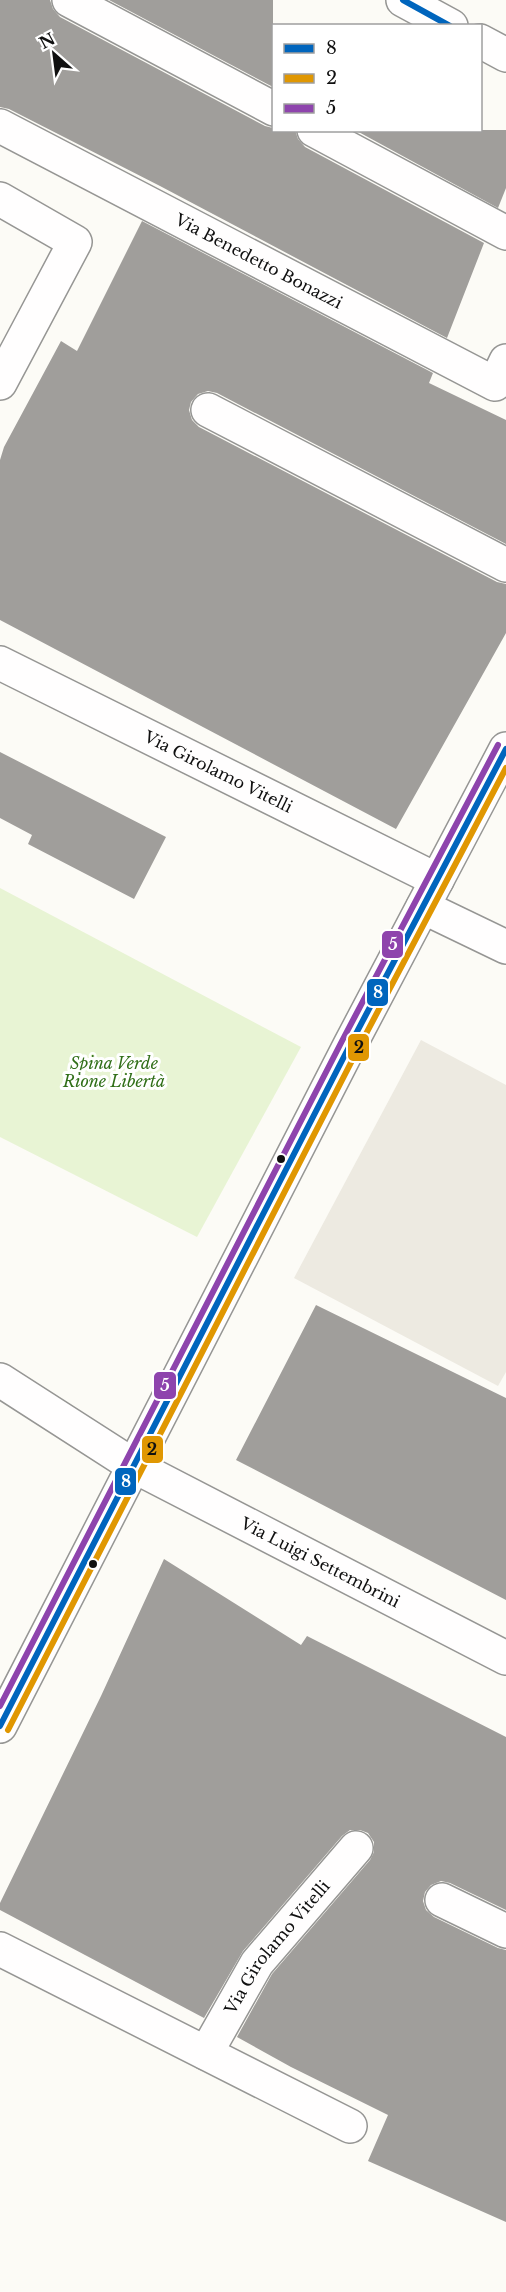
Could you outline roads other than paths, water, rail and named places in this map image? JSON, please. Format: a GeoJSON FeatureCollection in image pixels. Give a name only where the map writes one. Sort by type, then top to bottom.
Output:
{"type":"FeatureCollection","features":[{"type":"Feature","properties":{"kind":"street"},"geometry":{"type":"LineString","coordinates":[[69,0],[272,108]]}},
{"type":"Feature","properties":{"kind":"street"},"geometry":{"type":"LineString","coordinates":[[403,0],[446,24]]}},
{"type":"Feature","properties":{"kind":"street"},"geometry":{"type":"LineString","coordinates":[[482,42],[506,55]]}},
{"type":"Feature","properties":{"kind":"street","name":"Via Benedetto Bonazzi"},"geometry":{"type":"LineString","coordinates":[[0,126],[495,384],[506,361]]}},
{"type":"Feature","properties":{"kind":"street"},"geometry":{"type":"LineString","coordinates":[[318,132],[506,233]]}},
{"type":"Feature","properties":{"kind":"street"},"geometry":{"type":"LineString","coordinates":[[0,199],[75,242],[0,382]]}},
{"type":"Feature","properties":{"kind":"street"},"geometry":{"type":"LineString","coordinates":[[208,410],[506,565]]}},
{"type":"Feature","properties":{"kind":"street","name":"Via Girolamo Vitelli"},"geometry":{"type":"LineString","coordinates":[[0,663],[430,893],[506,946]]}},
{"type":"Feature","properties":{"kind":"street"},"geometry":{"type":"LineString","coordinates":[[0,1726],[506,749]]}},
{"type":"Feature","properties":{"kind":"street","name":"Via Luigi Settembrini"},"geometry":{"type":"LineString","coordinates":[[0,1380],[135,1466],[506,1658]]}},
{"type":"Feature","properties":{"kind":"street","name":"Via Girolamo Vitelli"},"geometry":{"type":"LineString","coordinates":[[206,2053],[257,1963],[356,1848]]}},
{"type":"Feature","properties":{"kind":"street"},"geometry":{"type":"LineString","coordinates":[[442,1900],[506,1931]]}},
{"type":"Feature","properties":{"kind":"street"},"geometry":{"type":"LineString","coordinates":[[0,1949],[350,2126]]}},
{"type":"Feature","properties":{"kind":"park label","name":"Spina Verde Rione Libertà"},"geometry":{"type":"Point","coordinates":[114,1072]}}]}
